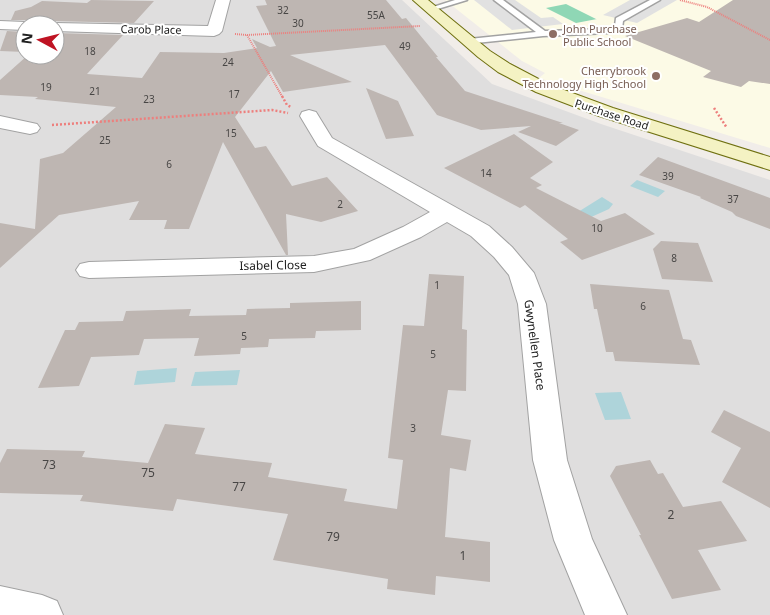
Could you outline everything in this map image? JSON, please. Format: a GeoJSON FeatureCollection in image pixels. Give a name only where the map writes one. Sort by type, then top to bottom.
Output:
{"type":"FeatureCollection","features":[{"type":"Feature","properties":{"kind":"main road","name":"Purchase Road"},"geometry":{"type":"LineString","coordinates":[[425,4],[469,42],[504,68],[569,99],[770,164]]}},
{"type":"Feature","properties":{"kind":"street"},"geometry":{"type":"LineString","coordinates":[[214,31],[223,0]]}},
{"type":"Feature","properties":{"kind":"street"},"geometry":{"type":"LineString","coordinates":[[0,25],[15,26]]}},
{"type":"Feature","properties":{"kind":"street","name":"Carob Place"},"geometry":{"type":"LineString","coordinates":[[65,27],[214,31]]}},
{"type":"Feature","properties":{"kind":"street","name":"Gwynellen Place"},"geometry":{"type":"LineString","coordinates":[[309,116],[325,142],[446,214],[480,231],[521,273],[532,304],[550,460],[573,540],[606,615]]}},
{"type":"Feature","properties":{"kind":"street"},"geometry":{"type":"LineString","coordinates":[[0,122],[30,128]]}},
{"type":"Feature","properties":{"kind":"street","name":"Isabel Close"},"geometry":{"type":"LineString","coordinates":[[89,270],[314,264],[361,255],[446,214]]}},
{"type":"Feature","properties":{"kind":"street"},"geometry":{"type":"LineString","coordinates":[[0,606],[42,615]]}},
{"type":"Feature","properties":{"kind":"lane"},"geometry":{"type":"LineString","coordinates":[[425,4],[462,0]]}},
{"type":"Feature","properties":{"kind":"lane"},"geometry":{"type":"LineString","coordinates":[[498,0],[543,34]]}},
{"type":"Feature","properties":{"kind":"lane"},"geometry":{"type":"LineString","coordinates":[[469,42],[543,34],[608,32],[619,28],[619,20],[656,0]]}},
{"type":"Feature","properties":{"kind":"path"},"geometry":{"type":"LineString","coordinates":[[680,0],[707,7],[770,40]]}},
{"type":"Feature","properties":{"kind":"path"},"geometry":{"type":"LineString","coordinates":[[214,31],[247,35],[423,26]]}},
{"type":"Feature","properties":{"kind":"path"},"geometry":{"type":"LineString","coordinates":[[247,35],[287,105],[309,116]]}},
{"type":"Feature","properties":{"kind":"path"},"geometry":{"type":"LineString","coordinates":[[714,108],[727,129]]}},
{"type":"Feature","properties":{"kind":"path"},"geometry":{"type":"LineString","coordinates":[[30,128],[118,119],[272,110],[309,116]]}},
{"type":"Feature","properties":{"kind":"shaded area"},"geometry":{"type":"Polygon","coordinates":[[[0,0],[402,0],[492,84],[601,124],[770,180],[770,615],[0,615],[0,0]]]}},
{"type":"Feature","properties":{"kind":"shaded area","name":"Cherrybrook Technology High School"},"geometry":{"type":"Polygon","coordinates":[[[445,0],[770,0],[770,148],[539,78],[545,73],[522,61],[445,0]]]}},
{"type":"Feature","properties":{"kind":"shaded area"},"geometry":{"type":"Polygon","coordinates":[[[474,0],[515,0],[541,18],[553,17],[563,24],[512,30],[474,0]]]}},
{"type":"Feature","properties":{"kind":"shaded area"},"geometry":{"type":"Polygon","coordinates":[[[630,0],[677,0],[637,23],[603,15],[630,0]]]}},
{"type":"Feature","properties":{"kind":"green space"},"geometry":{"type":"Polygon","coordinates":[[[566,4],[597,19],[576,23],[546,8],[566,4]]]}},
{"type":"Feature","properties":{"kind":"water"},"geometry":{"type":"Polygon","coordinates":[[[637,180],[665,191],[658,197],[630,186],[637,180]]]}},
{"type":"Feature","properties":{"kind":"water"},"geometry":{"type":"Polygon","coordinates":[[[602,197],[613,204],[609,209],[589,218],[578,212],[602,197]]]}},
{"type":"Feature","properties":{"kind":"water"},"geometry":{"type":"Polygon","coordinates":[[[177,368],[175,382],[134,385],[137,371],[177,368]]]}},
{"type":"Feature","properties":{"kind":"water"},"geometry":{"type":"Polygon","coordinates":[[[240,370],[237,385],[191,386],[195,372],[240,370]]]}},
{"type":"Feature","properties":{"kind":"water"},"geometry":{"type":"Polygon","coordinates":[[[621,392],[631,419],[605,420],[595,393],[621,392]]]}},
{"type":"Feature","properties":{"kind":"building"},"geometry":{"type":"Polygon","coordinates":[[[91,0],[154,1],[134,23],[65,21],[65,15],[15,15],[15,20],[11,20],[15,11],[31,7],[42,1],[87,3],[91,0]]]}},
{"type":"Feature","properties":{"kind":"building"},"geometry":{"type":"Polygon","coordinates":[[[265,0],[386,0],[402,19],[406,18],[465,91],[579,130],[556,146],[518,132],[531,126],[481,130],[437,115],[385,45],[290,55],[352,82],[283,92],[271,71],[235,117],[255,148],[266,146],[292,186],[327,177],[358,211],[321,222],[286,214],[288,255],[286,255],[223,142],[189,229],[164,229],[167,220],[129,220],[139,201],[59,215],[0,268],[0,223],[35,229],[40,159],[63,153],[116,107],[35,99],[38,97],[0,95],[0,80],[17,65],[65,65],[65,33],[123,35],[87,74],[142,78],[160,52],[224,53],[257,48],[252,39],[270,47],[276,46],[256,6],[267,5],[265,0]]]}},
{"type":"Feature","properties":{"kind":"building"},"geometry":{"type":"Polygon","coordinates":[[[733,0],[770,0],[770,84],[749,81],[741,87],[703,77],[711,71],[625,36],[687,18],[699,22],[733,0]]]}},
{"type":"Feature","properties":{"kind":"building"},"geometry":{"type":"Polygon","coordinates":[[[7,31],[15,31],[15,52],[0,51],[7,31]]]}},
{"type":"Feature","properties":{"kind":"building"},"geometry":{"type":"Polygon","coordinates":[[[366,88],[398,101],[414,136],[386,139],[366,88]]]}},
{"type":"Feature","properties":{"kind":"building"},"geometry":{"type":"Polygon","coordinates":[[[514,134],[553,162],[530,178],[542,185],[536,188],[601,221],[625,213],[655,234],[582,260],[560,242],[568,239],[525,205],[520,208],[444,168],[514,134]]]}},
{"type":"Feature","properties":{"kind":"building"},"geometry":{"type":"Polygon","coordinates":[[[658,157],[770,198],[770,229],[736,216],[732,212],[701,197],[639,175],[658,157]]]}},
{"type":"Feature","properties":{"kind":"building"},"geometry":{"type":"Polygon","coordinates":[[[661,241],[698,243],[713,282],[662,279],[653,249],[661,241]]]}},
{"type":"Feature","properties":{"kind":"building"},"geometry":{"type":"Polygon","coordinates":[[[429,274],[464,276],[462,329],[467,330],[466,391],[448,390],[441,435],[471,440],[466,471],[450,468],[445,537],[490,542],[490,582],[436,576],[435,595],[387,589],[388,579],[273,560],[288,514],[177,499],[173,511],[80,501],[83,495],[0,493],[0,463],[7,449],[85,451],[82,457],[148,463],[165,424],[205,428],[195,454],[272,463],[268,477],[347,489],[344,501],[397,509],[403,460],[388,458],[403,325],[424,326],[429,274]]]}},
{"type":"Feature","properties":{"kind":"building"},"geometry":{"type":"Polygon","coordinates":[[[590,284],[669,290],[683,339],[691,340],[700,365],[615,361],[613,352],[606,352],[597,309],[594,309],[590,284]]]}},
{"type":"Feature","properties":{"kind":"building"},"geometry":{"type":"Polygon","coordinates":[[[361,301],[361,330],[316,331],[315,338],[269,339],[268,347],[241,348],[240,354],[194,356],[199,338],[144,339],[139,355],[91,357],[79,386],[38,388],[65,330],[75,330],[79,322],[123,321],[126,311],[191,309],[189,316],[246,315],[247,309],[290,308],[290,303],[361,301]]]}},
{"type":"Feature","properties":{"kind":"building"},"geometry":{"type":"Polygon","coordinates":[[[724,410],[770,432],[770,508],[722,482],[741,448],[711,432],[724,410]]]}},
{"type":"Feature","properties":{"kind":"building"},"geometry":{"type":"Polygon","coordinates":[[[650,460],[658,474],[663,473],[683,507],[721,501],[747,541],[698,550],[721,590],[672,599],[610,476],[616,466],[650,460]]]}},
{"type":"Feature","properties":{"kind":"place","name":"John Purchase Public School"},"geometry":{"type":"Point","coordinates":[553,34]}},
{"type":"Feature","properties":{"kind":"place","name":"Cherrybrook Technology High School"},"geometry":{"type":"Point","coordinates":[656,76]}}]}
